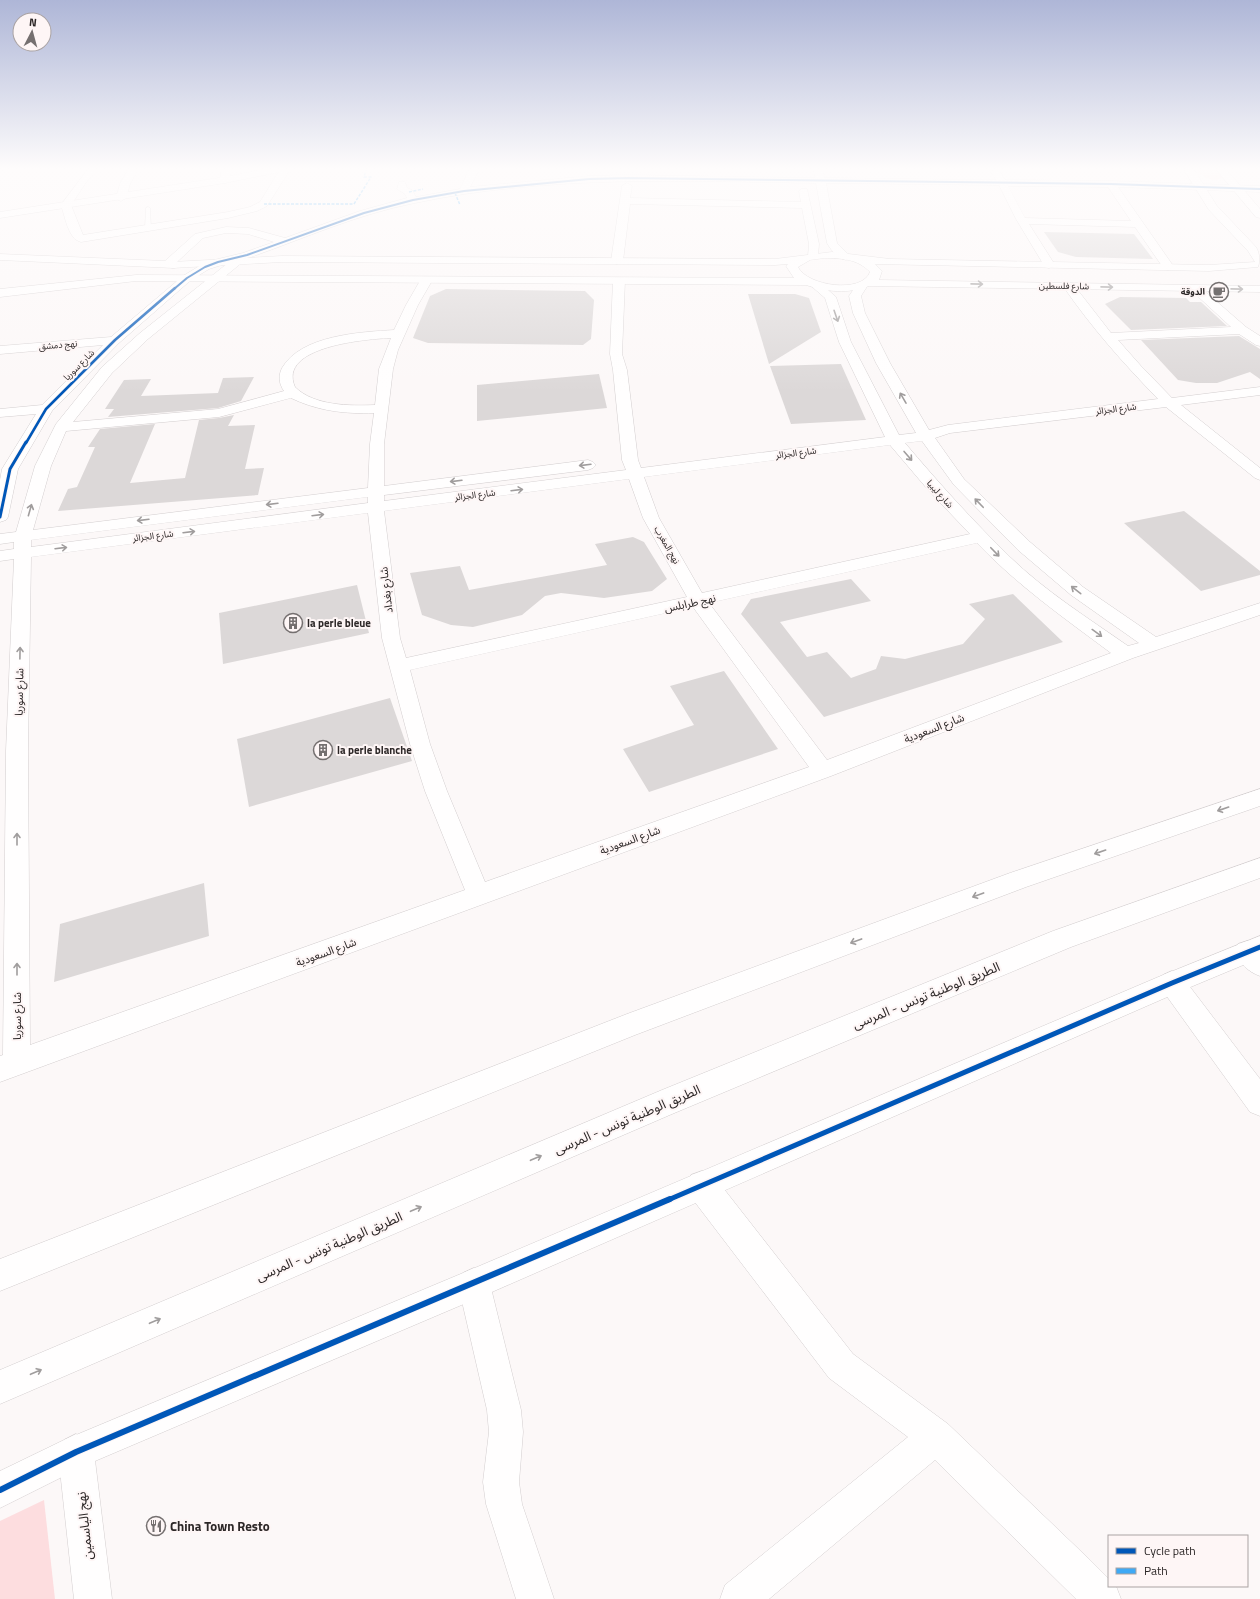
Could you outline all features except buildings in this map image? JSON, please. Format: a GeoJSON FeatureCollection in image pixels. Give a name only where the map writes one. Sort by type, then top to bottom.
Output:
{"type":"FeatureCollection","features":[{"type":"Feature","properties":{"kind":"main road"},"geometry":{"type":"LineString","coordinates":[[83,243],[93,262]]}},
{"type":"Feature","properties":{"kind":"main road"},"geometry":{"type":"LineString","coordinates":[[0,284],[172,264],[192,243]]}},
{"type":"Feature","properties":{"kind":"main road","name":"شارع سوريا"},"geometry":{"type":"LineString","coordinates":[[0,517],[5,470],[46,409],[115,340],[187,278],[216,270],[280,243]]}},
{"type":"Feature","properties":{"kind":"main road"},"geometry":{"type":"LineString","coordinates":[[617,261],[620,243]]}},
{"type":"Feature","properties":{"kind":"main road"},"geometry":{"type":"LineString","coordinates":[[242,258],[774,262],[809,257],[814,243]]}},
{"type":"Feature","properties":{"kind":"main road"},"geometry":{"type":"LineString","coordinates":[[832,243],[836,249],[846,257]]}},
{"type":"Feature","properties":{"kind":"main road"},"geometry":{"type":"LineString","coordinates":[[1035,243],[1049,265]]}},
{"type":"Feature","properties":{"kind":"main road"},"geometry":{"type":"LineString","coordinates":[[1151,243],[1168,267]]}},
{"type":"Feature","properties":{"kind":"main road"},"geometry":{"type":"LineString","coordinates":[[1245,243],[1252,249],[1258,263],[1252,270],[1260,281]]}},
{"type":"Feature","properties":{"kind":"main road","name":"شارع فلسطين"},"geometry":{"type":"LineString","coordinates":[[809,257],[836,255],[890,262],[1209,268],[1258,263]]}},
{"type":"Feature","properties":{"kind":"main road"},"geometry":{"type":"LineString","coordinates":[[0,257],[93,262],[172,264],[216,270],[427,279],[811,283]]}},
{"type":"Feature","properties":{"kind":"main road","name":"شارع ليبيا"},"geometry":{"type":"LineString","coordinates":[[809,257],[792,266],[792,272],[797,277],[811,283],[830,297],[850,352],[891,434],[980,537],[1004,561],[1040,592],[1126,654]]}},
{"type":"Feature","properties":{"kind":"main road","name":"شارع ليبيا"},"geometry":{"type":"LineString","coordinates":[[858,259],[866,262],[876,271],[874,279],[865,284],[855,296],[859,313],[883,363],[922,430],[959,482],[1024,546],[1077,591],[1154,645]]}},
{"type":"Feature","properties":{"kind":"main road","name":"شارع سوريا"},"geometry":{"type":"LineString","coordinates":[[8,1067],[9,753],[22,544],[43,466],[61,427],[107,370],[216,270]]}},
{"type":"Feature","properties":{"kind":"main road"},"geometry":{"type":"LineString","coordinates":[[0,293],[113,280],[187,278]]}},
{"type":"Feature","properties":{"kind":"main road","name":"شارع بغداد"},"geometry":{"type":"LineString","coordinates":[[427,279],[412,305],[386,369],[377,444],[376,500],[391,638],[400,666],[420,744],[436,791],[479,896]]}},
{"type":"Feature","properties":{"kind":"main road","name":"نهج المغرب"},"geometry":{"type":"LineString","coordinates":[[619,280],[616,354],[620,370],[627,465],[651,518],[698,601],[823,770]]}},
{"type":"Feature","properties":{"kind":"main road","name":"شارع فلسطين"},"geometry":{"type":"LineString","coordinates":[[811,283],[840,288],[865,284],[1260,289]]}},
{"type":"Feature","properties":{"kind":"main road"},"geometry":{"type":"LineString","coordinates":[[1069,286],[1108,337],[1136,369],[1170,403],[1259,474]]}},
{"type":"Feature","properties":{"kind":"main road"},"geometry":{"type":"LineString","coordinates":[[1196,289],[1242,330],[1260,342]]}},
{"type":"Feature","properties":{"kind":"main road"},"geometry":{"type":"LineString","coordinates":[[132,325],[154,327]]}},
{"type":"Feature","properties":{"kind":"main road"},"geometry":{"type":"LineString","coordinates":[[1108,337],[1242,330]]}},
{"type":"Feature","properties":{"kind":"main road"},"geometry":{"type":"LineString","coordinates":[[291,393],[286,383],[287,372],[293,362],[306,352],[319,346],[342,339],[370,335],[399,334]]}},
{"type":"Feature","properties":{"kind":"main road","name":"نهج دمشق"},"geometry":{"type":"LineString","coordinates":[[0,350],[115,340]]}},
{"type":"Feature","properties":{"kind":"main road","name":"شارع الجزائر"},"geometry":{"type":"LineString","coordinates":[[0,539],[22,544],[376,500],[627,465],[922,430],[1170,403],[1260,391]]}},
{"type":"Feature","properties":{"kind":"main road"},"geometry":{"type":"LineString","coordinates":[[61,427],[218,413],[291,393],[324,407],[348,410],[382,409]]}},
{"type":"Feature","properties":{"kind":"main road"},"geometry":{"type":"LineString","coordinates":[[0,413],[46,409]]}},
{"type":"Feature","properties":{"kind":"main road","name":"شارع الجزائر"},"geometry":{"type":"LineString","coordinates":[[376,500],[599,464]]}},
{"type":"Feature","properties":{"kind":"main road"},"geometry":{"type":"LineString","coordinates":[[5,470],[43,466]]}},
{"type":"Feature","properties":{"kind":"main road","name":"نهج طرابلس"},"geometry":{"type":"LineString","coordinates":[[400,666],[698,601],[980,537]]}},
{"type":"Feature","properties":{"kind":"main road","name":"شارع الجزائر"},"geometry":{"type":"LineString","coordinates":[[0,556],[22,544]]}},
{"type":"Feature","properties":{"kind":"main road","name":"شارع السعودية"},"geometry":{"type":"LineString","coordinates":[[8,1067],[823,770],[1126,654],[1260,610]]}},
{"type":"Feature","properties":{"kind":"main road"},"geometry":{"type":"LineString","coordinates":[[0,1275],[634,1023],[1018,880],[1260,797]]}},
{"type":"Feature","properties":{"kind":"main road","name":"الطريق الوطنية تونس - المرسى"},"geometry":{"type":"LineString","coordinates":[[0,1387],[662,1104],[1054,942],[1260,868]]}},
{"type":"Feature","properties":{"kind":"main road"},"geometry":{"type":"LineString","coordinates":[[0,1490],[76,1452],[474,1284],[1172,983],[1256,955]]}},
{"type":"Feature","properties":{"kind":"main road"},"geometry":{"type":"LineString","coordinates":[[1172,983],[1260,1102]]}},
{"type":"Feature","properties":{"kind":"main road"},"geometry":{"type":"LineString","coordinates":[[702,1186],[841,1366],[936,1436],[1102,1599]]}},
{"type":"Feature","properties":{"kind":"main road"},"geometry":{"type":"LineString","coordinates":[[474,1284],[504,1410],[506,1432],[501,1482],[504,1504],[535,1599]]}},
{"type":"Feature","properties":{"kind":"main road"},"geometry":{"type":"LineString","coordinates":[[739,1599],[936,1436]]}},
{"type":"Feature","properties":{"kind":"main road","name":"نهج الياسمين"},"geometry":{"type":"LineString","coordinates":[[76,1452],[93,1599]]}},
{"type":"Feature","properties":{"kind":"shaded area"},"geometry":{"type":"Polygon","coordinates":[[[44,1500],[55,1599],[0,1599],[0,1521],[44,1500]]]}},
{"type":"Feature","properties":{"kind":"cycle path"},"geometry":{"type":"LineString","coordinates":[[0,517],[10,469],[46,409],[115,340],[187,278],[205,267],[218,262],[247,255],[281,243]]}},
{"type":"Feature","properties":{"kind":"cycle path"},"geometry":{"type":"LineString","coordinates":[[0,1490],[76,1452],[474,1284],[1172,983],[1260,947]]}},
{"type":"Feature","properties":{"kind":"place","name":"الدوقة"},"geometry":{"type":"Point","coordinates":[1219,292]}},
{"type":"Feature","properties":{"kind":"place","name":"la perle bleue"},"geometry":{"type":"Point","coordinates":[293,623]}},
{"type":"Feature","properties":{"kind":"place","name":"la perle blanche"},"geometry":{"type":"Point","coordinates":[323,750]}},
{"type":"Feature","properties":{"kind":"place","name":"China Town Resto"},"geometry":{"type":"Point","coordinates":[156,1526]}}]}
